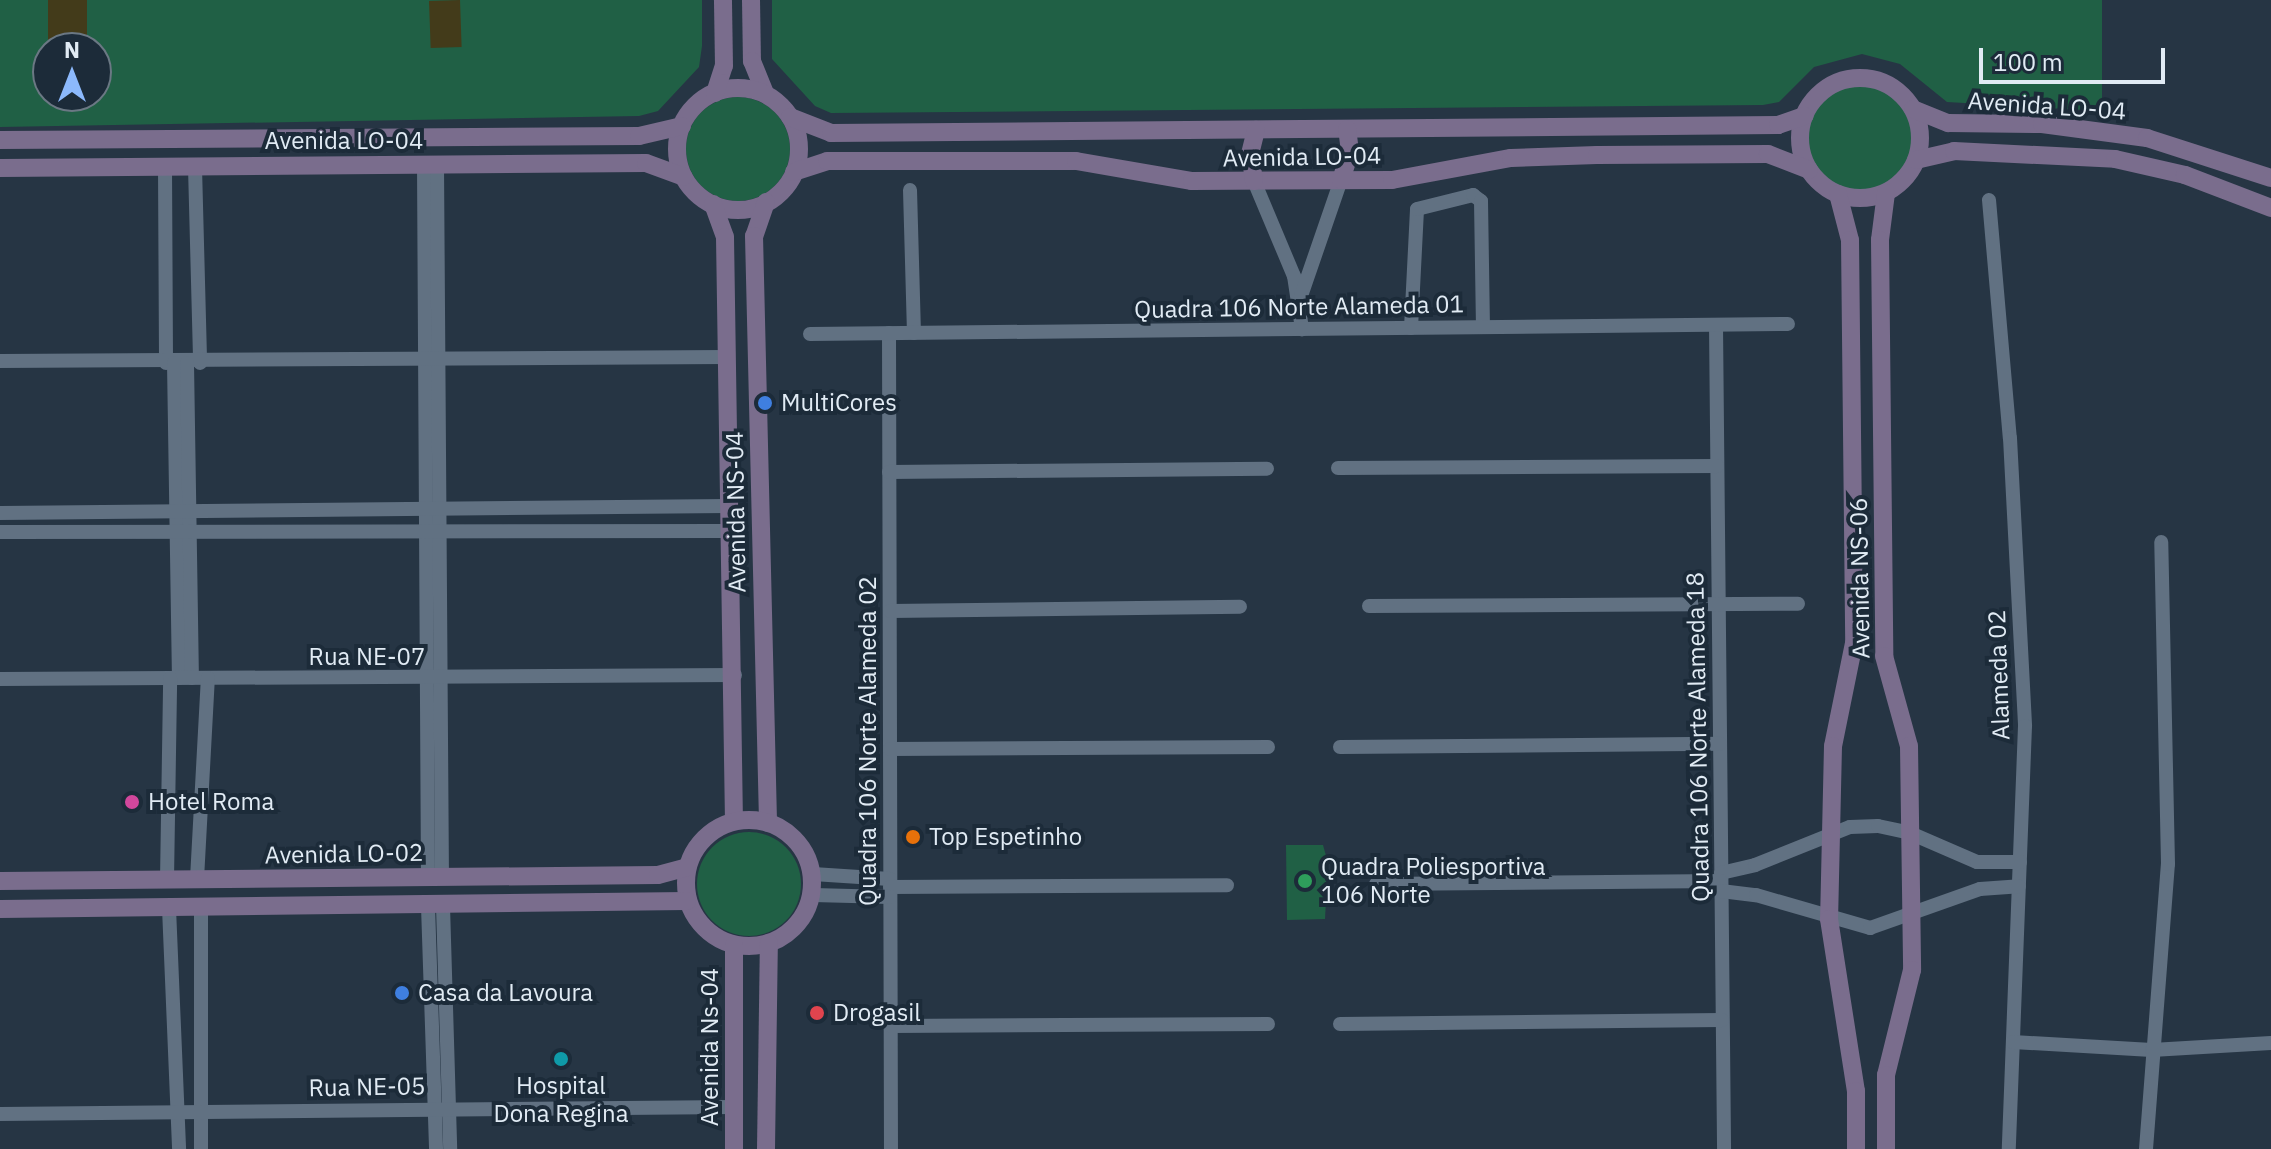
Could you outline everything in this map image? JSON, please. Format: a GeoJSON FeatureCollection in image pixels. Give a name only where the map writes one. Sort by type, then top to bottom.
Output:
{"type":"FeatureCollection","features":[{"type":"Feature","properties":{"kind":"street"},"geometry":{"type":"LineString","coordinates":[[715,93],[724,66],[723,0]]}},
{"type":"Feature","properties":{"kind":"street"},"geometry":{"type":"LineString","coordinates":[[751,0],[752,61],[765,94],[790,117],[798,141],[794,172]]}},
{"type":"Feature","properties":{"kind":"street"},"geometry":{"type":"LineString","coordinates":[[1854,78],[1885,84],[1913,109],[1920,134],[1916,160],[1908,176],[1886,193],[1860,199],[1838,194],[1809,170],[1800,144],[1804,116],[1825,89],[1854,78]]}},
{"type":"Feature","properties":{"kind":"street"},"geometry":{"type":"LineString","coordinates":[[684,177],[677,150],[682,126],[694,107],[715,93],[740,88],[765,94]]}},
{"type":"Feature","properties":{"kind":"street","name":"Avenida LO-04"},"geometry":{"type":"LineString","coordinates":[[1913,109],[1948,123],[2042,124],[2147,138],[2271,178]]}},
{"type":"Feature","properties":{"kind":"street","name":"Avenida LO-04"},"geometry":{"type":"LineString","coordinates":[[790,117],[831,133],[1778,125],[1804,116]]}},
{"type":"Feature","properties":{"kind":"street","name":"Avenida LO-04"},"geometry":{"type":"LineString","coordinates":[[0,140],[639,136],[682,126]]}},
{"type":"Feature","properties":{"kind":"street"},"geometry":{"type":"LineString","coordinates":[[1301,296],[1350,152],[1347,129]]}},
{"type":"Feature","properties":{"kind":"street"},"geometry":{"type":"LineString","coordinates":[[1256,130],[1250,154],[1254,181],[1301,296],[1302,329]]}},
{"type":"Feature","properties":{"kind":"street","name":"Avenida LO-04"},"geometry":{"type":"LineString","coordinates":[[1916,160],[1954,151],[2103,157],[2185,175],[2271,208]]}},
{"type":"Feature","properties":{"kind":"street","name":"Avenida LO-04"},"geometry":{"type":"LineString","coordinates":[[794,172],[827,161],[1076,161],[1179,180],[1341,180],[1417,178],[1497,160],[1572,155],[1768,154],[1809,170]]}},
{"type":"Feature","properties":{"kind":"street","name":"Avenida LO-04"},"geometry":{"type":"LineString","coordinates":[[0,168],[646,163],[684,177]]}},
{"type":"Feature","properties":{"kind":"street"},"geometry":{"type":"LineString","coordinates":[[430,165],[435,877]]}},
{"type":"Feature","properties":{"kind":"street"},"geometry":{"type":"LineString","coordinates":[[165,167],[182,363]]}},
{"type":"Feature","properties":{"kind":"street"},"geometry":{"type":"LineString","coordinates":[[167,880],[180,678],[182,363],[195,167]]}},
{"type":"Feature","properties":{"kind":"street","name":"Avenida NS-04"},"geometry":{"type":"LineString","coordinates":[[768,823],[754,236],[766,202],[794,172]]}},
{"type":"Feature","properties":{"kind":"street","name":"Avenida NS-04"},"geometry":{"type":"LineString","coordinates":[[684,177],[713,204],[725,231],[728,531],[735,675],[734,821]]}},
{"type":"Feature","properties":{"kind":"street"},"geometry":{"type":"LineString","coordinates":[[910,190],[914,333]]}},
{"type":"Feature","properties":{"kind":"street","name":"Avenida NS-06"},"geometry":{"type":"LineString","coordinates":[[1886,193],[1880,240],[1884,656],[1909,746],[1912,970],[1886,1075],[1886,1149]]}},
{"type":"Feature","properties":{"kind":"street","name":"Avenida NS-06"},"geometry":{"type":"LineString","coordinates":[[1838,194],[1850,240],[1854,643],[1833,746],[1827,836],[1829,919],[1856,1091],[1856,1149]]}},
{"type":"Feature","properties":{"kind":"street"},"geometry":{"type":"LineString","coordinates":[[1411,328],[1417,209],[1473,195],[1481,201],[1483,327]]}},
{"type":"Feature","properties":{"kind":"street","name":"Alameda 02"},"geometry":{"type":"LineString","coordinates":[[1989,200],[2010,438],[2022,658],[2020,862],[2009,1149]]}},
{"type":"Feature","properties":{"kind":"street"},"geometry":{"type":"LineString","coordinates":[[713,204],[738,209],[766,202]]}},
{"type":"Feature","properties":{"kind":"street","name":"Quadra 106 Norte Alameda 01"},"geometry":{"type":"LineString","coordinates":[[810,334],[1788,324]]}},
{"type":"Feature","properties":{"kind":"street","name":"Quadra 106 Norte Alameda 18"},"geometry":{"type":"LineString","coordinates":[[1716,325],[1724,1149]]}},
{"type":"Feature","properties":{"kind":"street","name":"Quadra 106 Norte Alameda 02"},"geometry":{"type":"LineString","coordinates":[[889,333],[891,1149]]}},
{"type":"Feature","properties":{"kind":"street"},"geometry":{"type":"LineString","coordinates":[[0,361],[182,363],[727,357]]}},
{"type":"Feature","properties":{"kind":"street"},"geometry":{"type":"LineString","coordinates":[[1338,468],[1717,466]]}},
{"type":"Feature","properties":{"kind":"street"},"geometry":{"type":"LineString","coordinates":[[889,472],[1267,469]]}},
{"type":"Feature","properties":{"kind":"street"},"geometry":{"type":"LineString","coordinates":[[0,513],[728,506]]}},
{"type":"Feature","properties":{"kind":"street"},"geometry":{"type":"LineString","coordinates":[[0,532],[728,531]]}},
{"type":"Feature","properties":{"kind":"street"},"geometry":{"type":"LineString","coordinates":[[2146,1149],[2168,864],[2161,542]]}},
{"type":"Feature","properties":{"kind":"street"},"geometry":{"type":"LineString","coordinates":[[1369,606],[1798,604]]}},
{"type":"Feature","properties":{"kind":"street"},"geometry":{"type":"LineString","coordinates":[[890,611],[1240,607]]}},
{"type":"Feature","properties":{"kind":"street","name":"Rua NE-07"},"geometry":{"type":"LineString","coordinates":[[0,679],[735,675]]}},
{"type":"Feature","properties":{"kind":"street"},"geometry":{"type":"LineString","coordinates":[[197,879],[208,678]]}},
{"type":"Feature","properties":{"kind":"street"},"geometry":{"type":"LineString","coordinates":[[1340,747],[1720,744]]}},
{"type":"Feature","properties":{"kind":"street"},"geometry":{"type":"LineString","coordinates":[[890,749],[1268,747]]}},
{"type":"Feature","properties":{"kind":"street"},"geometry":{"type":"LineString","coordinates":[[734,821],[768,823],[796,842],[813,874],[813,895],[796,927],[769,943],[734,945],[703,929],[687,901],[687,867],[709,833],[734,821]]}},
{"type":"Feature","properties":{"kind":"street"},"geometry":{"type":"LineString","coordinates":[[1721,881],[1850,827],[1878,826],[1910,833],[1977,862],[2020,862]]}},
{"type":"Feature","properties":{"kind":"street","name":"Avenida LO-02"},"geometry":{"type":"LineString","coordinates":[[0,881],[658,875],[687,867]]}},
{"type":"Feature","properties":{"kind":"street"},"geometry":{"type":"LineString","coordinates":[[813,874],[890,888]]}},
{"type":"Feature","properties":{"kind":"street"},"geometry":{"type":"LineString","coordinates":[[1376,884],[1721,881],[1829,919],[1870,928],[1980,889],[2019,886]]}},
{"type":"Feature","properties":{"kind":"street"},"geometry":{"type":"LineString","coordinates":[[813,895],[890,888],[1227,885]]}},
{"type":"Feature","properties":{"kind":"street"},"geometry":{"type":"LineString","coordinates":[[0,909],[687,901]]}},
{"type":"Feature","properties":{"kind":"street"},"geometry":{"type":"LineString","coordinates":[[436,906],[442,1108],[450,1149]]}},
{"type":"Feature","properties":{"kind":"street"},"geometry":{"type":"LineString","coordinates":[[169,908],[179,1149]]}},
{"type":"Feature","properties":{"kind":"street"},"geometry":{"type":"LineString","coordinates":[[201,908],[201,1149]]}},
{"type":"Feature","properties":{"kind":"street"},"geometry":{"type":"LineString","coordinates":[[766,1149],[769,943]]}},
{"type":"Feature","properties":{"kind":"street","name":"Avenida Ns-04"},"geometry":{"type":"LineString","coordinates":[[734,945],[734,1149]]}},
{"type":"Feature","properties":{"kind":"street"},"geometry":{"type":"LineString","coordinates":[[1340,1024],[1722,1020]]}},
{"type":"Feature","properties":{"kind":"street"},"geometry":{"type":"LineString","coordinates":[[891,1026],[1268,1024]]}},
{"type":"Feature","properties":{"kind":"street"},"geometry":{"type":"LineString","coordinates":[[2013,1042],[2152,1050],[2271,1043]]}},
{"type":"Feature","properties":{"kind":"street","name":"Rua NE-05"},"geometry":{"type":"LineString","coordinates":[[0,1114],[734,1107]]}},
{"type":"Feature","properties":{"kind":"street"},"geometry":{"type":"LineString","coordinates":[[436,1149],[442,1108]]}},
{"type":"Feature","properties":{"kind":"green space"},"geometry":{"type":"Polygon","coordinates":[[[0,0],[702,0],[699,67],[658,111],[639,116],[0,127],[0,0]]]}},
{"type":"Feature","properties":{"kind":"green space"},"geometry":{"type":"Polygon","coordinates":[[[772,0],[2102,0],[2102,111],[1947,102],[1900,64],[1862,54],[1814,67],[1779,102],[1763,105],[831,113],[815,106],[772,59],[772,0]]]}},
{"type":"Feature","properties":{"kind":"green space"},"geometry":{"type":"Polygon","coordinates":[[[1860,86],[1880,90],[1897,101],[1908,118],[1912,138],[1908,158],[1897,175],[1880,186],[1860,190],[1840,186],[1823,175],[1812,158],[1808,138],[1812,118],[1823,101],[1840,90],[1860,86]]]}},
{"type":"Feature","properties":{"kind":"green space"},"geometry":{"type":"Polygon","coordinates":[[[738,97],[758,101],[775,112],[786,129],[790,149],[786,169],[775,186],[758,197],[738,201],[718,197],[701,186],[690,169],[686,149],[690,129],[701,112],[718,101],[738,97]]]}},
{"type":"Feature","properties":{"kind":"green space"},"geometry":{"type":"Polygon","coordinates":[[[749,832],[769,836],[786,847],[797,864],[801,884],[797,904],[786,921],[769,932],[749,936],[729,932],[712,921],[701,904],[697,884],[701,864],[712,847],[729,836],[749,832]]]}},
{"type":"Feature","properties":{"kind":"green space","name":"Quadra Poliesportiva 106 Norte"},"geometry":{"type":"Polygon","coordinates":[[[1286,845],[1323,845],[1328,863],[1325,919],[1287,920],[1286,845]]]}},
{"type":"Feature","properties":{"kind":"sand"},"geometry":{"type":"Polygon","coordinates":[[[48,0],[87,0],[87,32],[48,32],[48,0]]]}},
{"type":"Feature","properties":{"kind":"sand"},"geometry":{"type":"Polygon","coordinates":[[[460,0],[462,47],[431,48],[429,1],[460,0]]]}},
{"type":"Feature","properties":{"kind":"place","name":"MultiCores"},"geometry":{"type":"Point","coordinates":[765,403]}},
{"type":"Feature","properties":{"kind":"place","name":"Hotel Roma"},"geometry":{"type":"Point","coordinates":[132,802]}},
{"type":"Feature","properties":{"kind":"place","name":"Top Espetinho"},"geometry":{"type":"Point","coordinates":[913,837]}},
{"type":"Feature","properties":{"kind":"place","name":"Quadra Poliesportiva 106 Norte"},"geometry":{"type":"Point","coordinates":[1305,881]}},
{"type":"Feature","properties":{"kind":"place","name":"Casa da Lavoura"},"geometry":{"type":"Point","coordinates":[402,993]}},
{"type":"Feature","properties":{"kind":"place","name":"Drogasil"},"geometry":{"type":"Point","coordinates":[817,1013]}},
{"type":"Feature","properties":{"kind":"place","name":"Hospital Dona Regina"},"geometry":{"type":"Point","coordinates":[561,1059]}}]}
